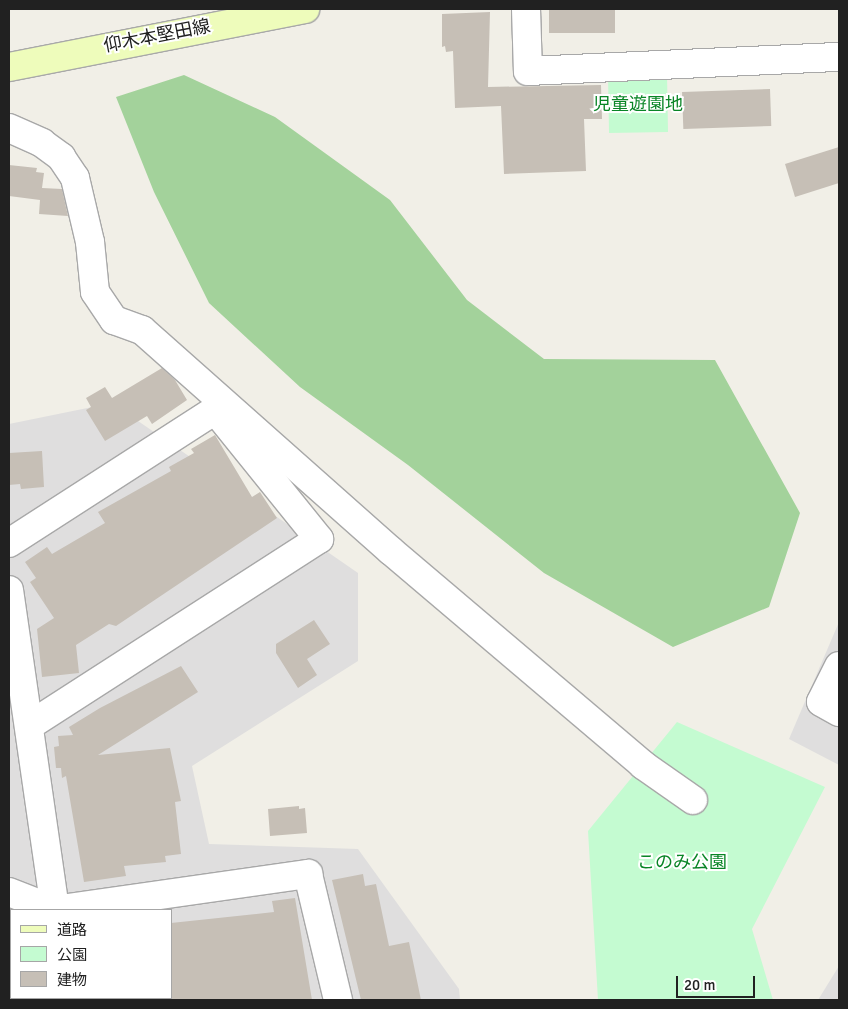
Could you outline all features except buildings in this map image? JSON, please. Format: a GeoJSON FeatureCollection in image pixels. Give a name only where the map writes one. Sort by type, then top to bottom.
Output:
{"type":"FeatureCollection","features":[{"type":"Feature","properties":{"kind":"main road","name":"仰木本堅田線"},"geometry":{"type":"LineString","coordinates":[[9,67],[305,9]]}},
{"type":"Feature","properties":{"kind":"street"},"geometry":{"type":"LineString","coordinates":[[526,9],[528,71],[839,57]]}},
{"type":"Feature","properties":{"kind":"street"},"geometry":{"type":"LineString","coordinates":[[9,128],[55,152],[75,178],[90,242],[95,292],[114,320],[142,330],[391,552],[644,765],[693,800]]}},
{"type":"Feature","properties":{"kind":"street"},"geometry":{"type":"LineString","coordinates":[[9,543],[215,410],[319,539],[30,725]]}},
{"type":"Feature","properties":{"kind":"street"},"geometry":{"type":"LineString","coordinates":[[9,590],[30,725],[55,909]]}},
{"type":"Feature","properties":{"kind":"street"},"geometry":{"type":"LineString","coordinates":[[839,666],[821,702],[839,712]]}},
{"type":"Feature","properties":{"kind":"street"},"geometry":{"type":"LineString","coordinates":[[62,909],[308,874],[338,1000]]}},
{"type":"Feature","properties":{"kind":"street"},"geometry":{"type":"LineString","coordinates":[[9,892],[52,909]]}},
{"type":"Feature","properties":{"kind":"shaded area"},"geometry":{"type":"Polygon","coordinates":[[[112,403],[358,573],[358,661],[192,766],[209,844],[358,849],[459,989],[460,1000],[9,1000],[9,424],[112,403]]]}},
{"type":"Feature","properties":{"kind":"shaded area"},"geometry":{"type":"Polygon","coordinates":[[[839,622],[839,765],[789,739],[839,622]]]}},
{"type":"Feature","properties":{"kind":"shaded area"},"geometry":{"type":"Polygon","coordinates":[[[839,966],[839,1000],[818,1000],[839,966]]]}},
{"type":"Feature","properties":{"kind":"green space","name":"児童遊園地"},"geometry":{"type":"Polygon","coordinates":[[[667,73],[668,132],[609,133],[608,74],[667,73]]]}},
{"type":"Feature","properties":{"kind":"green space"},"geometry":{"type":"Polygon","coordinates":[[[184,75],[275,117],[390,200],[467,300],[544,359],[715,360],[800,513],[769,607],[673,647],[544,573],[408,465],[300,387],[209,303],[154,192],[116,97],[184,75]]]}},
{"type":"Feature","properties":{"kind":"green space","name":"このみ公園"},"geometry":{"type":"Polygon","coordinates":[[[677,722],[825,787],[752,929],[773,1000],[598,1000],[588,831],[677,722]]]}}]}
